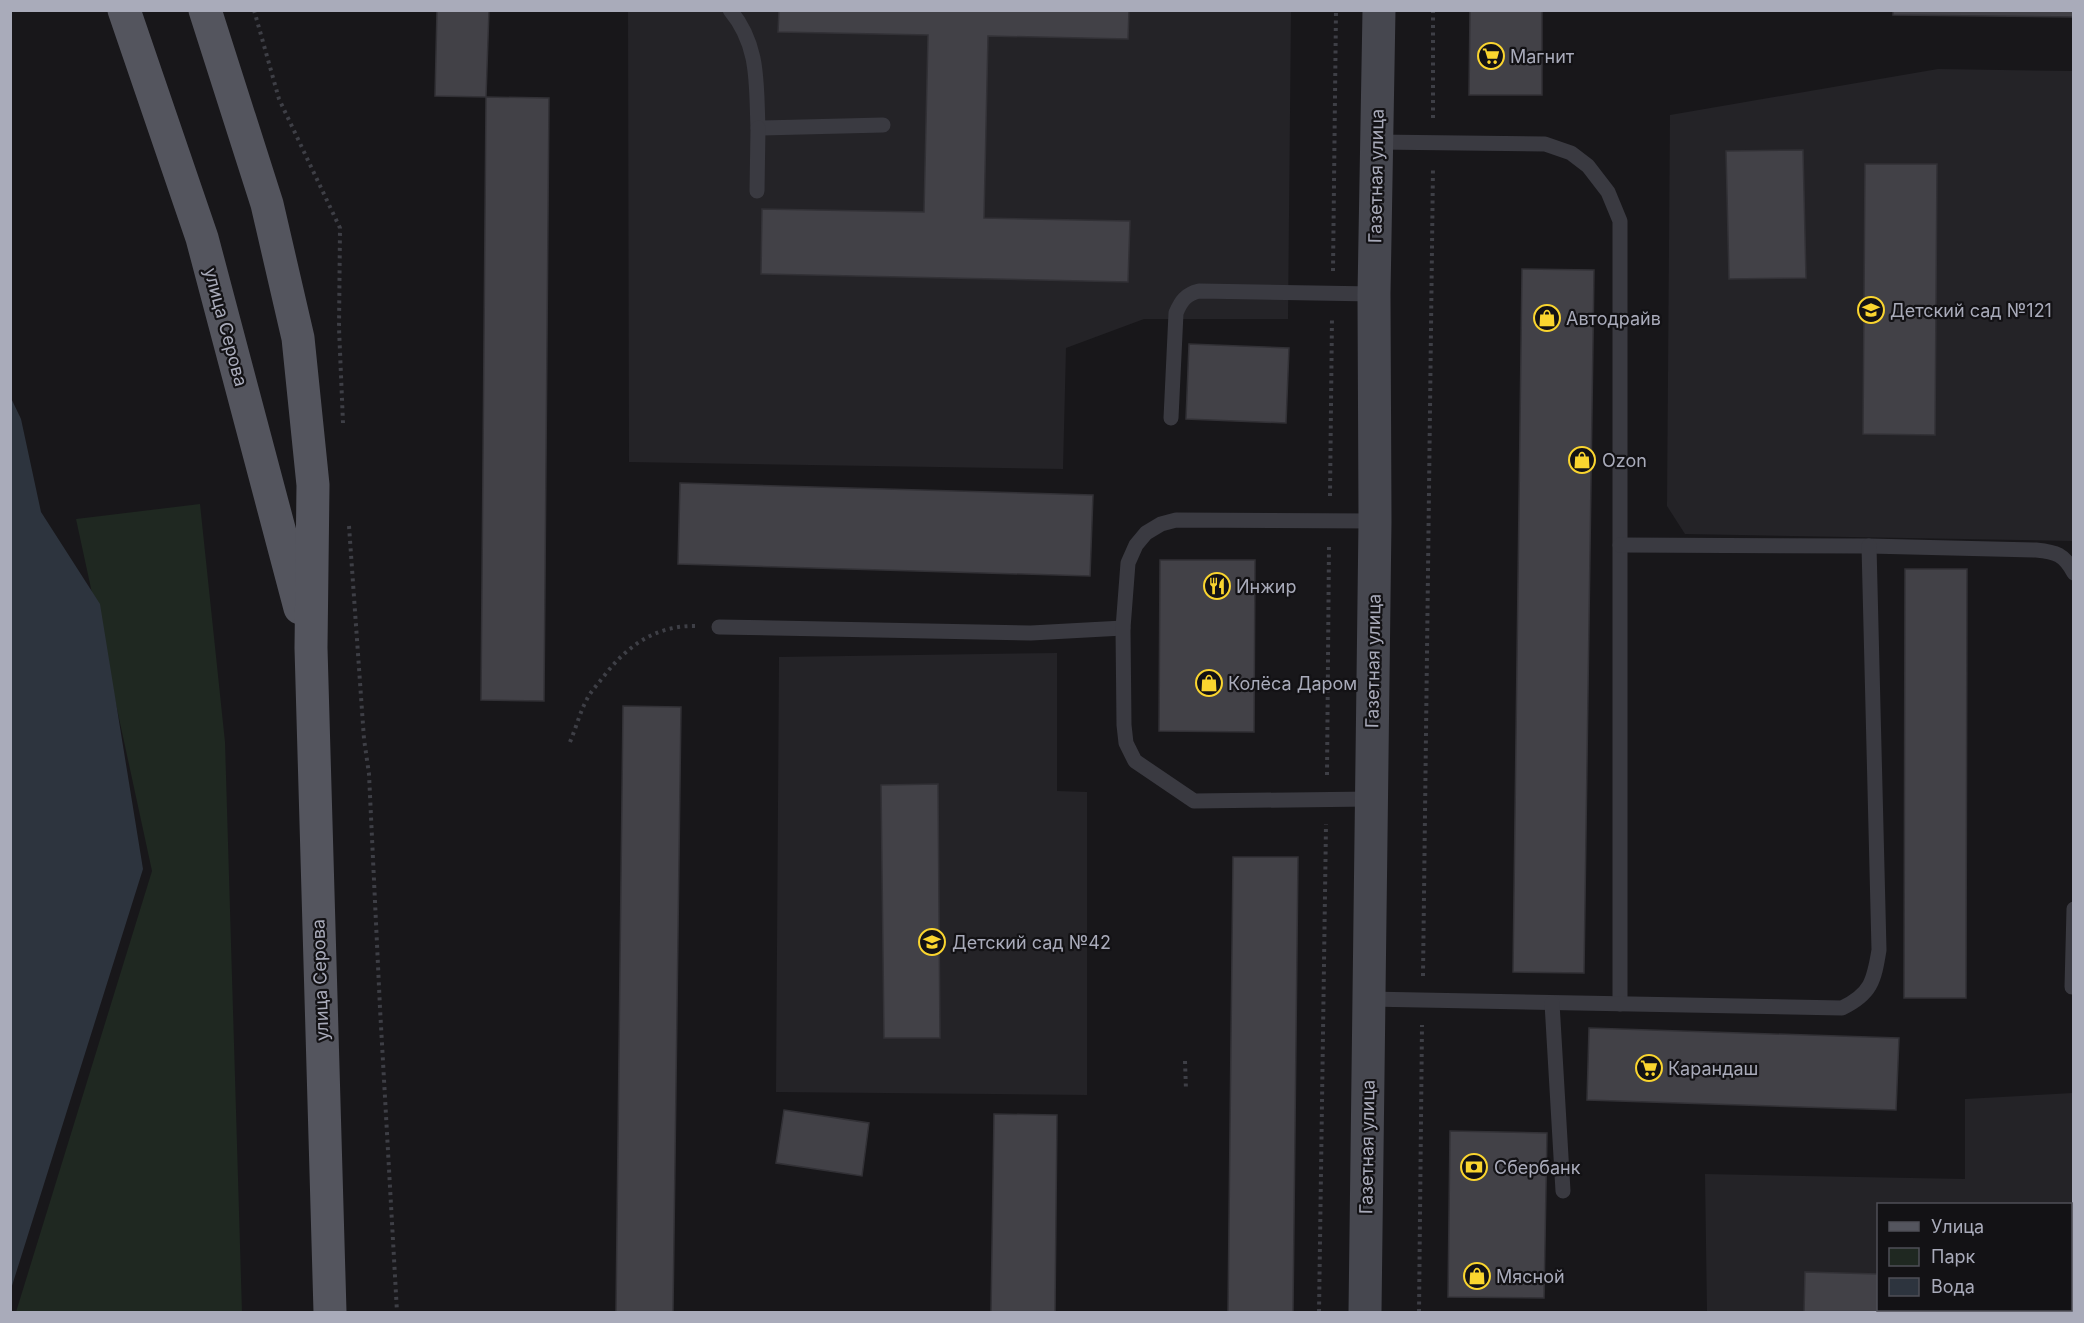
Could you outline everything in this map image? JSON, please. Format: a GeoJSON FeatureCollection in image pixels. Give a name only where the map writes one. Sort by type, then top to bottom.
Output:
{"type":"FeatureCollection","features":[{"type":"Feature","properties":{"kind":"main road","name":"улица Серова"},"geometry":{"type":"LineString","coordinates":[[124,10],[202,238],[311,648]]}},
{"type":"Feature","properties":{"kind":"main road","name":"улица Серова"},"geometry":{"type":"LineString","coordinates":[[205,10],[267,204],[298,338],[313,485],[311,648],[330,1312]]}},
{"type":"Feature","properties":{"kind":"main road","name":"Газетная улица"},"geometry":{"type":"LineString","coordinates":[[1365,1312],[1375,520],[1374,294],[1379,10]]}},
{"type":"Feature","properties":{"kind":"lane"},"geometry":{"type":"LineString","coordinates":[[730,10],[738,19],[752,45],[758,128],[757,191]]}},
{"type":"Feature","properties":{"kind":"lane"},"geometry":{"type":"LineString","coordinates":[[758,128],[883,125]]}},
{"type":"Feature","properties":{"kind":"lane"},"geometry":{"type":"LineString","coordinates":[[1376,142],[1545,144],[1571,153],[1588,166],[1608,192],[1620,221],[1620,1004]]}},
{"type":"Feature","properties":{"kind":"lane"},"geometry":{"type":"LineString","coordinates":[[1171,418],[1176,313],[1181,301],[1191,293],[1199,291],[1374,294]]}},
{"type":"Feature","properties":{"kind":"lane"},"geometry":{"type":"LineString","coordinates":[[1371,799],[1194,801],[1135,760],[1126,743],[1123,628],[1128,562],[1136,545],[1146,533],[1161,524],[1176,520],[1375,520]]}},
{"type":"Feature","properties":{"kind":"lane"},"geometry":{"type":"LineString","coordinates":[[1620,545],[1869,546],[2054,552],[2067,560],[2073,573]]}},
{"type":"Feature","properties":{"kind":"lane"},"geometry":{"type":"LineString","coordinates":[[1368,999],[1842,1008],[1858,1001],[1870,988],[1876,972],[1879,950],[1869,546]]}},
{"type":"Feature","properties":{"kind":"lane"},"geometry":{"type":"LineString","coordinates":[[719,627],[1031,633],[1123,628]]}},
{"type":"Feature","properties":{"kind":"lane"},"geometry":{"type":"LineString","coordinates":[[2072,987],[2073,909]]}},
{"type":"Feature","properties":{"kind":"lane"},"geometry":{"type":"LineString","coordinates":[[1552,1002],[1563,1191]]}},
{"type":"Feature","properties":{"kind":"path"},"geometry":{"type":"LineString","coordinates":[[254,10],[279,99],[339,228],[339,328],[344,431]]}},
{"type":"Feature","properties":{"kind":"path"},"geometry":{"type":"LineString","coordinates":[[1320,1312],[1336,10]]}},
{"type":"Feature","properties":{"kind":"path"},"geometry":{"type":"LineString","coordinates":[[1419,1312],[1433,10]]}},
{"type":"Feature","properties":{"kind":"path"},"geometry":{"type":"LineString","coordinates":[[349,525],[364,739],[369,774],[398,1312]]}},
{"type":"Feature","properties":{"kind":"path"},"geometry":{"type":"LineString","coordinates":[[570,742],[587,698],[615,662],[636,642],[682,626],[719,627]]}},
{"type":"Feature","properties":{"kind":"path"},"geometry":{"type":"LineString","coordinates":[[1185,1061],[1186,1090]]}},
{"type":"Feature","properties":{"kind":"shaded area"},"geometry":{"type":"Polygon","coordinates":[[[628,11],[1291,11],[1288,319],[1144,319],[1066,348],[1063,469],[629,462],[628,11]]]}},
{"type":"Feature","properties":{"kind":"shaded area","name":"Детский сад №121"},"geometry":{"type":"Polygon","coordinates":[[[1938,69],[2073,71],[2073,541],[1685,534],[1667,506],[1670,115],[1938,69]]]}},
{"type":"Feature","properties":{"kind":"shaded area","name":"Детский сад №42"},"geometry":{"type":"Polygon","coordinates":[[[1057,653],[1057,791],[1087,792],[1087,1095],[776,1092],[779,657],[1057,653]]]}},
{"type":"Feature","properties":{"kind":"shaded area"},"geometry":{"type":"Polygon","coordinates":[[[2073,1093],[2073,1312],[1707,1312],[1705,1174],[1965,1179],[1965,1099],[2073,1093]]]}},
{"type":"Feature","properties":{"kind":"green space"},"geometry":{"type":"Polygon","coordinates":[[[200,504],[225,742],[242,1312],[16,1312],[152,871],[76,519],[200,504]]]}},
{"type":"Feature","properties":{"kind":"water"},"geometry":{"type":"Polygon","coordinates":[[[11,398],[21,419],[41,512],[100,604],[143,869],[11,1289],[11,398]]]}},
{"type":"Feature","properties":{"kind":"building"},"geometry":{"type":"Polygon","coordinates":[[[437,10],[489,10],[486,97],[435,96],[437,10]]]}},
{"type":"Feature","properties":{"kind":"building"},"geometry":{"type":"Polygon","coordinates":[[[779,10],[1129,10],[1128,39],[988,36],[984,218],[1130,221],[1128,282],[761,274],[762,209],[924,212],[928,35],[778,32],[779,10]]]}},
{"type":"Feature","properties":{"kind":"building"},"geometry":{"type":"Polygon","coordinates":[[[1470,10],[1542,10],[1542,95],[1469,95],[1470,10]]]}},
{"type":"Feature","properties":{"kind":"building"},"geometry":{"type":"Polygon","coordinates":[[[1893,10],[2074,10],[2074,17],[1893,15],[1893,10]]]}},
{"type":"Feature","properties":{"kind":"building"},"geometry":{"type":"Polygon","coordinates":[[[486,97],[549,98],[544,701],[481,700],[486,97]]]}},
{"type":"Feature","properties":{"kind":"building"},"geometry":{"type":"Polygon","coordinates":[[[1803,150],[1806,278],[1729,279],[1726,151],[1803,150]]]}},
{"type":"Feature","properties":{"kind":"building"},"geometry":{"type":"Polygon","coordinates":[[[1865,164],[1937,164],[1935,435],[1863,434],[1865,164]]]}},
{"type":"Feature","properties":{"kind":"building"},"geometry":{"type":"Polygon","coordinates":[[[1522,269],[1594,270],[1584,973],[1513,972],[1522,269]]]}},
{"type":"Feature","properties":{"kind":"building"},"geometry":{"type":"Polygon","coordinates":[[[1189,344],[1289,348],[1286,423],[1186,419],[1189,344]]]}},
{"type":"Feature","properties":{"kind":"building"},"geometry":{"type":"Polygon","coordinates":[[[680,483],[1093,495],[1090,576],[678,564],[680,483]]]}},
{"type":"Feature","properties":{"kind":"building"},"geometry":{"type":"Polygon","coordinates":[[[1160,560],[1255,560],[1254,732],[1159,731],[1160,560]]]}},
{"type":"Feature","properties":{"kind":"building"},"geometry":{"type":"Polygon","coordinates":[[[1905,569],[1967,569],[1966,998],[1904,998],[1905,569]]]}},
{"type":"Feature","properties":{"kind":"building"},"geometry":{"type":"Polygon","coordinates":[[[623,706],[681,707],[673,1312],[616,1312],[623,706]]]}},
{"type":"Feature","properties":{"kind":"building"},"geometry":{"type":"Polygon","coordinates":[[[938,784],[940,1038],[884,1038],[881,785],[938,784]]]}},
{"type":"Feature","properties":{"kind":"building"},"geometry":{"type":"Polygon","coordinates":[[[1233,857],[1298,857],[1293,1312],[1228,1312],[1233,857]]]}},
{"type":"Feature","properties":{"kind":"building"},"geometry":{"type":"Polygon","coordinates":[[[1589,1028],[1899,1038],[1896,1110],[1587,1100],[1589,1028]]]}},
{"type":"Feature","properties":{"kind":"building"},"geometry":{"type":"Polygon","coordinates":[[[784,1110],[869,1123],[862,1176],[776,1163],[784,1110]]]}},
{"type":"Feature","properties":{"kind":"building"},"geometry":{"type":"Polygon","coordinates":[[[994,1114],[1057,1115],[1055,1312],[991,1312],[994,1114]]]}},
{"type":"Feature","properties":{"kind":"building"},"geometry":{"type":"Polygon","coordinates":[[[1450,1131],[1547,1133],[1544,1298],[1448,1297],[1450,1131]]]}},
{"type":"Feature","properties":{"kind":"building"},"geometry":{"type":"Polygon","coordinates":[[[1805,1272],[1877,1274],[1877,1311],[1993,1311],[1993,1312],[1804,1312],[1805,1272]]]}},
{"type":"Feature","properties":{"kind":"place","name":"Магнит"},"geometry":{"type":"Point","coordinates":[1491,56]}},
{"type":"Feature","properties":{"kind":"place","name":"Детский сад №121"},"geometry":{"type":"Point","coordinates":[1871,310]}},
{"type":"Feature","properties":{"kind":"place","name":"Автодрайв"},"geometry":{"type":"Point","coordinates":[1547,318]}},
{"type":"Feature","properties":{"kind":"place","name":"Ozon"},"geometry":{"type":"Point","coordinates":[1582,460]}},
{"type":"Feature","properties":{"kind":"place","name":"Инжир"},"geometry":{"type":"Point","coordinates":[1217,586]}},
{"type":"Feature","properties":{"kind":"place","name":"Колёса Даром"},"geometry":{"type":"Point","coordinates":[1209,683]}},
{"type":"Feature","properties":{"kind":"place","name":"Детский сад №42"},"geometry":{"type":"Point","coordinates":[932,942]}},
{"type":"Feature","properties":{"kind":"place","name":"Карандаш"},"geometry":{"type":"Point","coordinates":[1649,1068]}},
{"type":"Feature","properties":{"kind":"place","name":"Сбербанк"},"geometry":{"type":"Point","coordinates":[1474,1167]}},
{"type":"Feature","properties":{"kind":"place","name":"Мясной"},"geometry":{"type":"Point","coordinates":[1477,1276]}}]}
